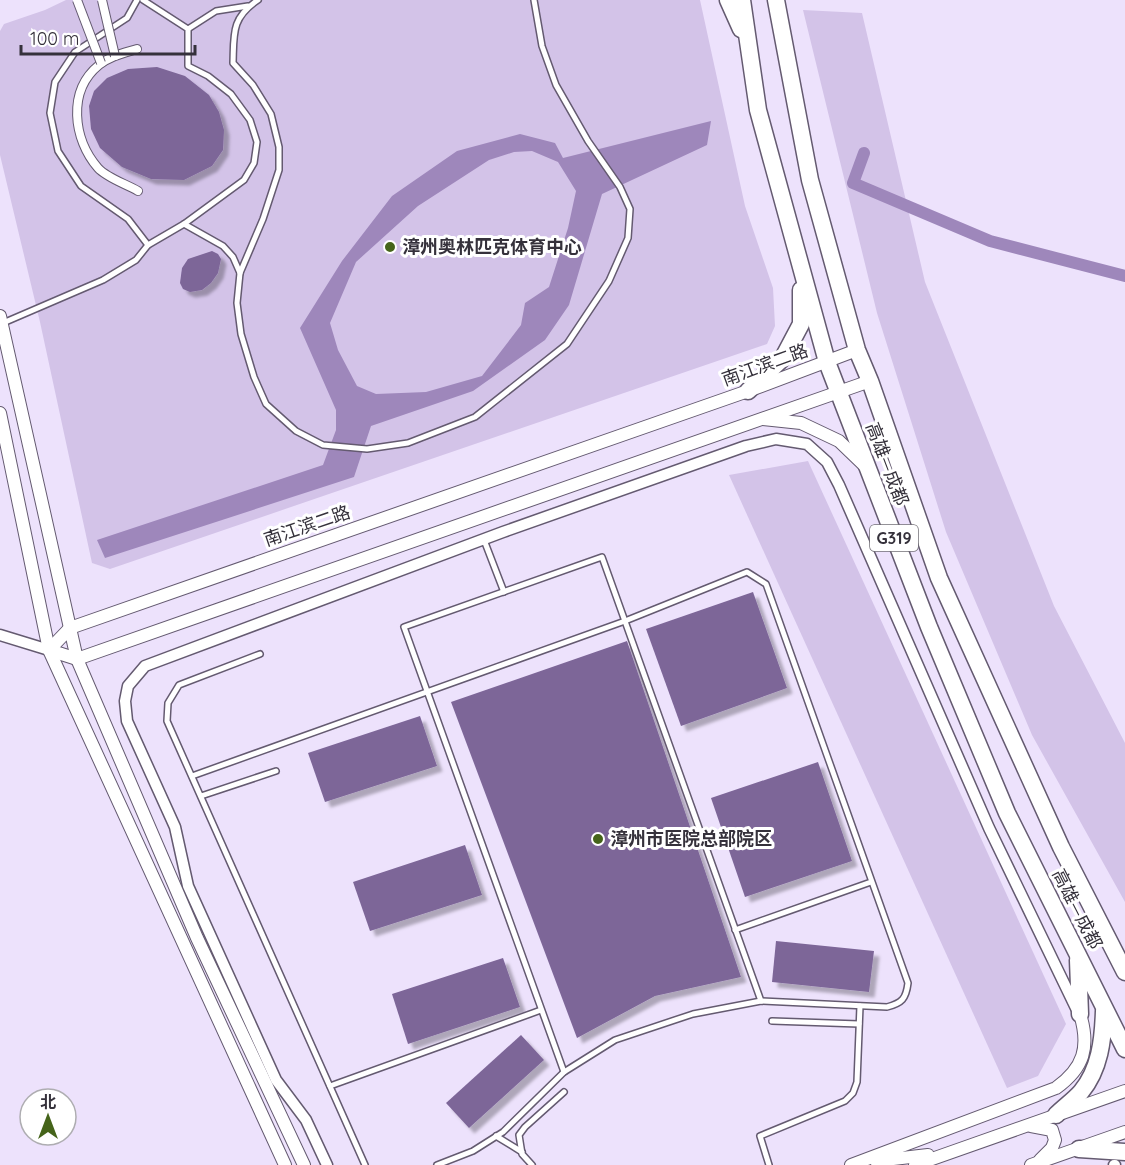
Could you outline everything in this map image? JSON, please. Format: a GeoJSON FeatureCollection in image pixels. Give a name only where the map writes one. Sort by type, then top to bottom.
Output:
{"type":"FeatureCollection","features":[{"type":"Feature","properties":{"kind":"highway"},"geometry":{"type":"LineString","coordinates":[[728,0],[749,45]]}},
{"type":"Feature","properties":{"kind":"highway","name":"高雄—成都"},"geometry":{"type":"LineString","coordinates":[[742,0],[758,110],[827,362],[929,627],[1007,813],[1125,1048]]}},
{"type":"Feature","properties":{"kind":"highway","name":"高雄—成都"},"geometry":{"type":"LineString","coordinates":[[776,0],[810,180],[856,350],[870,381],[939,578],[1061,847],[1124,969]]}},
{"type":"Feature","properties":{"kind":"highway"},"geometry":{"type":"LineString","coordinates":[[748,391],[783,358],[801,324],[801,268]]}},
{"type":"Feature","properties":{"kind":"highway"},"geometry":{"type":"LineString","coordinates":[[1078,954],[1080,1014]]}},
{"type":"Feature","properties":{"kind":"highway"},"geometry":{"type":"LineString","coordinates":[[1056,1115],[1082,1092],[1098,1064],[1104,1036],[1104,1007]]}},
{"type":"Feature","properties":{"kind":"highway"},"geometry":{"type":"LineString","coordinates":[[1079,1149],[1125,1152]]}},
{"type":"Feature","properties":{"kind":"street"},"geometry":{"type":"LineString","coordinates":[[77,0],[101,63]]}},
{"type":"Feature","properties":{"kind":"street"},"geometry":{"type":"LineString","coordinates":[[102,0],[115,56]]}},
{"type":"Feature","properties":{"kind":"street"},"geometry":{"type":"LineString","coordinates":[[137,49],[101,63],[89,74],[80,91],[77,117],[81,142],[100,169],[138,191]]}},
{"type":"Feature","properties":{"kind":"street"},"geometry":{"type":"LineString","coordinates":[[1,320],[77,659],[197,938],[304,1165]]}},
{"type":"Feature","properties":{"kind":"street","name":"南江滨二路"},"geometry":{"type":"LineString","coordinates":[[70,628],[748,391],[856,350]]}},
{"type":"Feature","properties":{"kind":"street"},"geometry":{"type":"LineString","coordinates":[[0,635],[77,659],[870,381]]}},
{"type":"Feature","properties":{"kind":"street"},"geometry":{"type":"LineString","coordinates":[[0,413],[50,650],[285,1165]]}},
{"type":"Feature","properties":{"kind":"street"},"geometry":{"type":"LineString","coordinates":[[759,419],[801,423],[839,441],[868,470]]}},
{"type":"Feature","properties":{"kind":"street"},"geometry":{"type":"LineString","coordinates":[[327,1165],[306,1120],[276,1080],[188,886],[176,827],[127,721],[125,701],[128,686],[145,666],[484,540],[746,446],[776,439],[807,444],[827,462],[989,828],[1080,1014],[1085,1031],[1080,1065],[1070,1078],[1056,1088],[854,1164]]}},
{"type":"Feature","properties":{"kind":"street"},"geometry":{"type":"LineString","coordinates":[[50,650],[70,628]]}},
{"type":"Feature","properties":{"kind":"street"},"geometry":{"type":"LineString","coordinates":[[915,1165],[1125,1091]]}},
{"type":"Feature","properties":{"kind":"street"},"geometry":{"type":"LineString","coordinates":[[1028,1125],[1052,1130],[1055,1140],[1052,1148],[1034,1164]]}},
{"type":"Feature","properties":{"kind":"street"},"geometry":{"type":"LineString","coordinates":[[1034,1164],[1125,1132]]}},
{"type":"Feature","properties":{"kind":"street"},"geometry":{"type":"LineString","coordinates":[[854,1164],[949,1153]]}},
{"type":"Feature","properties":{"kind":"lane"},"geometry":{"type":"LineString","coordinates":[[137,0],[127,18],[75,52],[55,82],[50,113],[58,151],[81,186],[128,219],[148,245]]}},
{"type":"Feature","properties":{"kind":"lane"},"geometry":{"type":"LineString","coordinates":[[143,0],[188,29]]}},
{"type":"Feature","properties":{"kind":"lane"},"geometry":{"type":"LineString","coordinates":[[188,29],[216,11],[248,6],[258,0]]}},
{"type":"Feature","properties":{"kind":"lane"},"geometry":{"type":"LineString","coordinates":[[248,6],[234,27],[233,63],[253,85],[271,114],[279,147],[279,170],[263,219],[240,273],[237,303],[241,334],[254,377],[266,404],[296,431],[323,445],[367,449],[408,443],[475,417],[567,344],[609,281],[628,238],[630,210],[620,187],[588,141],[556,85],[542,46],[534,0]]}},
{"type":"Feature","properties":{"kind":"lane"},"geometry":{"type":"LineString","coordinates":[[1,320],[103,280],[136,260],[148,245],[184,224],[244,180],[254,163],[257,141],[250,120],[231,93],[208,76],[188,66],[188,29]]}},
{"type":"Feature","properties":{"kind":"lane"},"geometry":{"type":"LineString","coordinates":[[184,224],[223,246],[233,256],[240,273]]}},
{"type":"Feature","properties":{"kind":"lane"},"geometry":{"type":"LineString","coordinates":[[484,540],[504,592]]}},
{"type":"Feature","properties":{"kind":"lane"},"geometry":{"type":"LineString","coordinates":[[564,1072],[404,627],[602,557],[761,1001]]}},
{"type":"Feature","properties":{"kind":"lane"},"geometry":{"type":"LineString","coordinates":[[192,776],[625,621],[747,572],[765,584],[908,983],[906,996],[900,1004],[887,1007],[761,1001],[693,1014],[615,1041],[564,1072],[503,1132],[473,1151],[437,1165]]}},
{"type":"Feature","properties":{"kind":"lane"},"geometry":{"type":"LineString","coordinates":[[260,654],[179,685],[168,703],[167,721],[365,1165]]}},
{"type":"Feature","properties":{"kind":"lane"},"geometry":{"type":"LineString","coordinates":[[201,796],[276,771]]}},
{"type":"Feature","properties":{"kind":"lane"},"geometry":{"type":"LineString","coordinates":[[735,930],[871,882]]}},
{"type":"Feature","properties":{"kind":"lane"},"geometry":{"type":"LineString","coordinates":[[769,1165],[760,1136],[845,1101],[853,1093],[857,1082],[860,1006]]}},
{"type":"Feature","properties":{"kind":"lane"},"geometry":{"type":"LineString","coordinates":[[330,1086],[542,1010]]}},
{"type":"Feature","properties":{"kind":"lane"},"geometry":{"type":"LineString","coordinates":[[772,1022],[859,1024]]}},
{"type":"Feature","properties":{"kind":"lane"},"geometry":{"type":"LineString","coordinates":[[522,1152],[519,1135],[564,1092]]}},
{"type":"Feature","properties":{"kind":"lane"},"geometry":{"type":"LineString","coordinates":[[496,1136],[522,1152],[532,1165]]}},
{"type":"Feature","properties":{"kind":"shaded area","name":"漳州奥林匹克体育中心"},"geometry":{"type":"Polygon","coordinates":[[[66,0],[700,0],[745,206],[773,288],[775,326],[767,344],[110,569],[92,563],[40,322],[0,155],[0,31],[4,24],[66,0]]]}},
{"type":"Feature","properties":{"kind":"shaded area"},"geometry":{"type":"Polygon","coordinates":[[[803,10],[862,13],[925,282],[1054,606],[1125,743],[1125,902],[1032,735],[946,532],[877,313],[803,10]]]}},
{"type":"Feature","properties":{"kind":"shaded area"},"geometry":{"type":"Polygon","coordinates":[[[711,121],[707,145],[602,194],[569,305],[545,340],[473,391],[371,426],[354,477],[105,558],[97,540],[323,465],[336,430],[336,410],[300,328],[342,261],[392,196],[457,151],[520,134],[555,143],[563,158],[711,121]],[[532,151],[514,152],[489,160],[418,206],[356,262],[330,323],[338,350],[357,386],[376,394],[426,392],[482,376],[521,325],[525,303],[549,287],[568,228],[576,191],[558,162],[532,151]]]}},
{"type":"Feature","properties":{"kind":"shaded area"},"geometry":{"type":"Polygon","coordinates":[[[808,461],[1066,1024],[1038,1076],[1007,1088],[729,475],[808,461]]]}},
{"type":"Feature","properties":{"kind":"building"},"geometry":{"type":"Polygon","coordinates":[[[157,67],[185,76],[209,95],[219,112],[224,130],[223,150],[212,166],[184,180],[151,179],[122,167],[100,148],[91,129],[89,106],[94,91],[107,78],[128,69],[157,67]]]}},
{"type":"Feature","properties":{"kind":"building"},"geometry":{"type":"Polygon","coordinates":[[[212,251],[221,259],[218,273],[211,283],[202,290],[190,292],[183,289],[180,283],[182,268],[188,259],[212,251]]]}},
{"type":"Feature","properties":{"kind":"building"},"geometry":{"type":"Polygon","coordinates":[[[753,592],[787,688],[681,726],[646,629],[753,592]]]}},
{"type":"Feature","properties":{"kind":"building","name":"漳州市医院总部院区"},"geometry":{"type":"Polygon","coordinates":[[[627,641],[741,977],[655,996],[577,1038],[451,702],[627,641]]]}},
{"type":"Feature","properties":{"kind":"building"},"geometry":{"type":"Polygon","coordinates":[[[420,716],[437,766],[325,802],[308,753],[420,716]]]}},
{"type":"Feature","properties":{"kind":"building"},"geometry":{"type":"Polygon","coordinates":[[[818,762],[852,861],[745,897],[711,798],[818,762]]]}},
{"type":"Feature","properties":{"kind":"building"},"geometry":{"type":"Polygon","coordinates":[[[465,845],[482,895],[370,931],[353,882],[465,845]]]}},
{"type":"Feature","properties":{"kind":"building"},"geometry":{"type":"Polygon","coordinates":[[[776,941],[874,951],[869,992],[772,982],[776,941]]]}},
{"type":"Feature","properties":{"kind":"building"},"geometry":{"type":"Polygon","coordinates":[[[503,958],[520,1007],[408,1044],[392,994],[503,958]]]}},
{"type":"Feature","properties":{"kind":"building"},"geometry":{"type":"Polygon","coordinates":[[[521,1035],[544,1060],[469,1128],[446,1103],[521,1035]]]}},
{"type":"Feature","properties":{"kind":"waterway"},"geometry":{"type":"LineString","coordinates":[[864,153],[853,183],[990,241],[1125,276]]}},
{"type":"Feature","properties":{"kind":"place","name":"漳州奥林匹克体育中心"},"geometry":{"type":"Point","coordinates":[390,247]}},
{"type":"Feature","properties":{"kind":"place","name":"漳州市医院总部院区"},"geometry":{"type":"Point","coordinates":[598,839]}}]}
